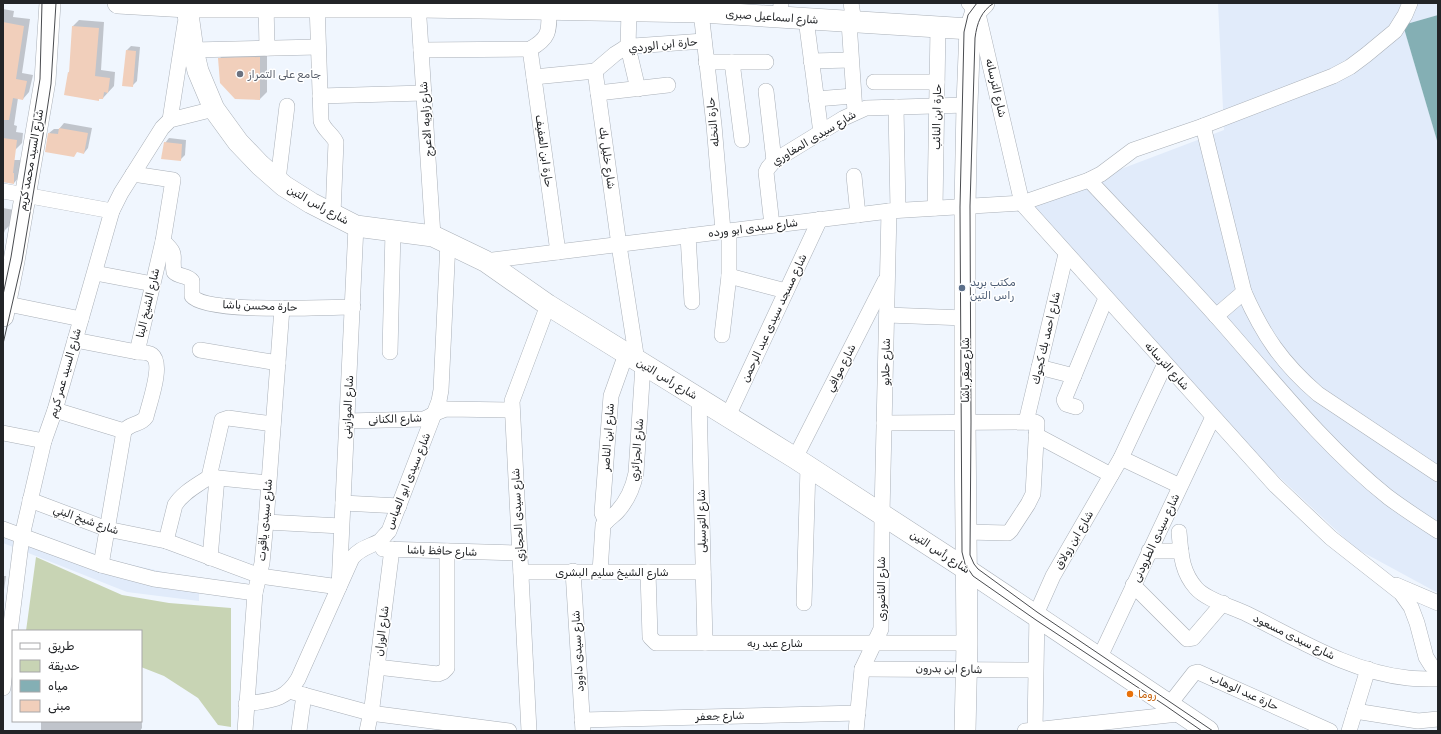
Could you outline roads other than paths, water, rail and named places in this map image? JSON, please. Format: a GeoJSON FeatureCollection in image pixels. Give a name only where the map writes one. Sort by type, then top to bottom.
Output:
{"type":"FeatureCollection","features":[{"type":"Feature","properties":{"kind":"main road","name":"شارع السيد محمد كريم"},"geometry":{"type":"LineString","coordinates":[[4,308],[45,81],[50,3]]}},
{"type":"Feature","properties":{"kind":"main road","name":"شارع اسماعيل صبرى"},"geometry":{"type":"LineString","coordinates":[[118,3],[187,5],[418,5],[549,10],[598,7],[629,11],[668,7],[780,10],[806,19],[851,15],[938,27],[975,12]]}},
{"type":"Feature","properties":{"kind":"main road","name":"شارع رأس التين"},"geometry":{"type":"LineString","coordinates":[[187,5],[193,50],[198,71],[214,109],[238,142],[260,165],[284,186],[311,203],[356,226],[440,239],[485,261],[548,305],[728,416],[882,514],[1208,731]]}},
{"type":"Feature","properties":{"kind":"main road","name":"شارع صقر باشا"},"geometry":{"type":"LineString","coordinates":[[966,731],[965,206],[967,105],[975,12]]}},
{"type":"Feature","properties":{"kind":"street","name":"شارع سيدى ابو ورده"},"geometry":{"type":"LineString","coordinates":[[485,261],[894,210],[1022,203],[1089,180],[1101,174],[1133,150],[1202,126],[1333,76],[1366,56],[1395,31],[1405,15],[1410,3]]}},
{"type":"Feature","properties":{"kind":"street"},"geometry":{"type":"LineString","coordinates":[[187,5],[170,120],[214,109]]}},
{"type":"Feature","properties":{"kind":"street"},"geometry":{"type":"LineString","coordinates":[[266,5],[267,48]]}},
{"type":"Feature","properties":{"kind":"street"},"geometry":{"type":"LineString","coordinates":[[317,5],[321,121],[323,127],[333,136],[336,142],[334,214]]}},
{"type":"Feature","properties":{"kind":"street","name":"شارع زاويه الاعرج"},"geometry":{"type":"LineString","coordinates":[[418,5],[424,93],[440,239]]}},
{"type":"Feature","properties":{"kind":"street","name":"حارة النخله"},"geometry":{"type":"LineString","coordinates":[[714,9],[704,41],[726,231],[729,276],[722,335]]}},
{"type":"Feature","properties":{"kind":"street"},"geometry":{"type":"LineString","coordinates":[[421,50],[530,49],[541,42],[546,36],[549,29],[549,10]]}},
{"type":"Feature","properties":{"kind":"street"},"geometry":{"type":"LineString","coordinates":[[629,11],[628,47],[638,89]]}},
{"type":"Feature","properties":{"kind":"street","name":"شارع الترسانه"},"geometry":{"type":"LineString","coordinates":[[975,12],[980,18],[1022,203],[1028,212],[1275,485],[1331,538],[1401,593],[1411,607],[1426,656],[1438,672]]}},
{"type":"Feature","properties":{"kind":"street"},"geometry":{"type":"LineString","coordinates":[[851,15],[855,112]]}},
{"type":"Feature","properties":{"kind":"street"},"geometry":{"type":"LineString","coordinates":[[806,19],[821,133]]}},
{"type":"Feature","properties":{"kind":"street","name":"حارة ابن النائب"},"geometry":{"type":"LineString","coordinates":[[935,208],[938,27]]}},
{"type":"Feature","properties":{"kind":"street","name":"حارة ابن الوردي"},"geometry":{"type":"LineString","coordinates":[[595,71],[615,54],[628,47],[704,41]]}},
{"type":"Feature","properties":{"kind":"street"},"geometry":{"type":"LineString","coordinates":[[193,50],[318,47]]}},
{"type":"Feature","properties":{"kind":"street","name":"حارة ابن العفيف"},"geometry":{"type":"LineString","coordinates":[[530,49],[558,252]]}},
{"type":"Feature","properties":{"kind":"street"},"geometry":{"type":"LineString","coordinates":[[812,62],[852,60]]}},
{"type":"Feature","properties":{"kind":"street"},"geometry":{"type":"LineString","coordinates":[[706,62],[766,62]]}},
{"type":"Feature","properties":{"kind":"street"},"geometry":{"type":"LineString","coordinates":[[732,62],[742,140]]}},
{"type":"Feature","properties":{"kind":"street"},"geometry":{"type":"LineString","coordinates":[[534,77],[595,71]]}},
{"type":"Feature","properties":{"kind":"street","name":"شارع خليل بك"},"geometry":{"type":"LineString","coordinates":[[595,71],[635,360]]}},
{"type":"Feature","properties":{"kind":"street"},"geometry":{"type":"LineString","coordinates":[[874,82],[938,82]]}},
{"type":"Feature","properties":{"kind":"street"},"geometry":{"type":"LineString","coordinates":[[598,93],[668,85]]}},
{"type":"Feature","properties":{"kind":"street"},"geometry":{"type":"LineString","coordinates":[[766,91],[774,161]]}},
{"type":"Feature","properties":{"kind":"street"},"geometry":{"type":"LineString","coordinates":[[320,96],[424,93]]}},
{"type":"Feature","properties":{"kind":"street"},"geometry":{"type":"LineString","coordinates":[[816,99],[854,96]]}},
{"type":"Feature","properties":{"kind":"street","name":"شارع سيدى المغاوري"},"geometry":{"type":"LineString","coordinates":[[772,225],[766,172],[774,161],[855,112],[866,108],[967,105]]}},
{"type":"Feature","properties":{"kind":"street"},"geometry":{"type":"LineString","coordinates":[[278,180],[287,106]]}},
{"type":"Feature","properties":{"kind":"street","name":"شارع حلابو"},"geometry":{"type":"LineString","coordinates":[[882,514],[888,277],[894,210],[896,107]]}},
{"type":"Feature","properties":{"kind":"street","name":"شارع السيد عمر كريم"},"geometry":{"type":"LineString","coordinates":[[3,688],[22,536],[44,441],[55,410],[112,211],[155,138],[170,120]]}},
{"type":"Feature","properties":{"kind":"street"},"geometry":{"type":"LineString","coordinates":[[1202,126],[1244,292],[1254,316],[1267,338],[1282,358],[1301,379],[1318,394],[1438,474]]}},
{"type":"Feature","properties":{"kind":"street","name":"شارع الشيخ البنا"},"geometry":{"type":"LineString","coordinates":[[124,431],[127,427],[142,422],[145,419],[156,378],[157,364],[154,356],[137,352],[162,242],[173,180],[133,174]]}},
{"type":"Feature","properties":{"kind":"street"},"geometry":{"type":"LineString","coordinates":[[854,176],[858,214]]}},
{"type":"Feature","properties":{"kind":"street"},"geometry":{"type":"LineString","coordinates":[[1089,180],[1216,316],[1315,429],[1388,497],[1438,531]]}},
{"type":"Feature","properties":{"kind":"street"},"geometry":{"type":"LineString","coordinates":[[3,191],[112,211]]}},
{"type":"Feature","properties":{"kind":"street","name":"شارع مسجد سيدى عبد الرحمن"},"geometry":{"type":"LineString","coordinates":[[728,416],[820,219]]}},
{"type":"Feature","properties":{"kind":"street","name":"شارع الموازينى"},"geometry":{"type":"LineString","coordinates":[[339,587],[356,226]]}},
{"type":"Feature","properties":{"kind":"street"},"geometry":{"type":"LineString","coordinates":[[390,352],[393,231]]}},
{"type":"Feature","properties":{"kind":"street"},"geometry":{"type":"LineString","coordinates":[[688,236],[692,302]]}},
{"type":"Feature","properties":{"kind":"street","name":"شارع سيدى ابو العباس"},"geometry":{"type":"LineString","coordinates":[[246,704],[278,699],[289,691],[298,679],[352,558],[356,552],[381,540],[389,531],[400,506],[441,390],[440,239]]}},
{"type":"Feature","properties":{"kind":"street","name":"حارة محسن باشا"},"geometry":{"type":"LineString","coordinates":[[162,242],[173,254],[174,272],[176,274],[188,277],[192,281],[192,294],[194,298],[228,307],[282,308],[353,306]]}},
{"type":"Feature","properties":{"kind":"street","name":"شارع احمد بك كجوك"},"geometry":{"type":"LineString","coordinates":[[1026,422],[1066,254]]}},
{"type":"Feature","properties":{"kind":"street"},"geometry":{"type":"LineString","coordinates":[[95,273],[153,284]]}},
{"type":"Feature","properties":{"kind":"street"},"geometry":{"type":"LineString","coordinates":[[729,276],[786,291]]}},
{"type":"Feature","properties":{"kind":"street","name":"شارع موافي"},"geometry":{"type":"LineString","coordinates":[[801,463],[888,277]]}},
{"type":"Feature","properties":{"kind":"street"},"geometry":{"type":"LineString","coordinates":[[1216,316],[1244,292]]}},
{"type":"Feature","properties":{"kind":"street"},"geometry":{"type":"LineString","coordinates":[[1076,407],[1066,404],[1064,401],[1106,298]]}},
{"type":"Feature","properties":{"kind":"street","name":"شارع سيدى الحجازي"},"geometry":{"type":"LineString","coordinates":[[529,731],[512,401],[548,305]]}},
{"type":"Feature","properties":{"kind":"street"},"geometry":{"type":"LineString","coordinates":[[4,308],[81,319]]}},
{"type":"Feature","properties":{"kind":"street","name":"شارع سيدى ياقوت"},"geometry":{"type":"LineString","coordinates":[[245,731],[255,593],[260,576],[266,522],[282,308]]}},
{"type":"Feature","properties":{"kind":"street"},"geometry":{"type":"LineString","coordinates":[[887,315],[965,318]]}},
{"type":"Feature","properties":{"kind":"street"},"geometry":{"type":"LineString","coordinates":[[75,340],[137,352]]}},
{"type":"Feature","properties":{"kind":"street"},"geometry":{"type":"LineString","coordinates":[[200,350],[278,363]]}},
{"type":"Feature","properties":{"kind":"street","name":"شارع الجزائري"},"geometry":{"type":"LineString","coordinates":[[606,522],[617,512],[634,487],[636,473],[635,360]]}},
{"type":"Feature","properties":{"kind":"street","name":"شارع ابن الناصر"},"geometry":{"type":"LineString","coordinates":[[606,522],[602,513],[611,396],[635,360]]}},
{"type":"Feature","properties":{"kind":"street","name":"شارع ابن زولاق"},"geometry":{"type":"LineString","coordinates":[[1039,730],[1035,670],[1036,616],[1043,596],[1053,576],[1121,458],[1165,364]]}},
{"type":"Feature","properties":{"kind":"street"},"geometry":{"type":"LineString","coordinates":[[1039,367],[1074,376]]}},
{"type":"Feature","properties":{"kind":"street","name":"شارع التوسيلى"},"geometry":{"type":"LineString","coordinates":[[699,399],[705,643]]}},
{"type":"Feature","properties":{"kind":"street","name":"شارع الكنانى"},"geometry":{"type":"LineString","coordinates":[[347,421],[424,419],[433,416],[439,411],[447,409],[512,410]]}},
{"type":"Feature","properties":{"kind":"street"},"geometry":{"type":"LineString","coordinates":[[55,410],[124,431],[101,565]]}},
{"type":"Feature","properties":{"kind":"street","name":"شارع سيدى الطرودنى"},"geometry":{"type":"LineString","coordinates":[[1099,659],[1213,416]]}},
{"type":"Feature","properties":{"kind":"street"},"geometry":{"type":"LineString","coordinates":[[210,558],[213,477],[221,422],[223,419],[228,418],[273,424]]}},
{"type":"Feature","properties":{"kind":"street"},"geometry":{"type":"LineString","coordinates":[[884,422],[1037,423],[1032,494],[1028,504],[1008,533],[966,532]]}},
{"type":"Feature","properties":{"kind":"street"},"geometry":{"type":"LineString","coordinates":[[3,433],[44,441]]}},
{"type":"Feature","properties":{"kind":"street"},"geometry":{"type":"LineString","coordinates":[[1036,435],[1111,476]]}},
{"type":"Feature","properties":{"kind":"street"},"geometry":{"type":"LineString","coordinates":[[1121,458],[1180,486]]}},
{"type":"Feature","properties":{"kind":"street"},"geometry":{"type":"LineString","coordinates":[[801,463],[804,603]]}},
{"type":"Feature","properties":{"kind":"street"},"geometry":{"type":"LineString","coordinates":[[166,541],[175,505],[178,500],[185,493],[213,477],[268,483]]}},
{"type":"Feature","properties":{"kind":"street","name":"شارع شيخ البني"},"geometry":{"type":"LineString","coordinates":[[30,500],[107,529],[166,541],[260,576],[339,587]]}},
{"type":"Feature","properties":{"kind":"street"},"geometry":{"type":"LineString","coordinates":[[343,503],[400,506]]}},
{"type":"Feature","properties":{"kind":"street","name":"شارع الناضورى"},"geometry":{"type":"LineString","coordinates":[[856,731],[862,668],[881,629],[882,514]]}},
{"type":"Feature","properties":{"kind":"street"},"geometry":{"type":"LineString","coordinates":[[266,522],[341,526]]}},
{"type":"Feature","properties":{"kind":"street"},"geometry":{"type":"LineString","coordinates":[[600,572],[602,529],[606,522]]}},
{"type":"Feature","properties":{"kind":"street"},"geometry":{"type":"LineString","coordinates":[[3,529],[101,565],[154,579],[255,593]]}},
{"type":"Feature","properties":{"kind":"street","name":"شارع سيدى مسعود"},"geometry":{"type":"LineString","coordinates":[[1179,532],[1183,566],[1190,581],[1197,590],[1207,597],[1223,603],[1324,653],[1368,669],[1407,678],[1438,679]]}},
{"type":"Feature","properties":{"kind":"street","name":"شارع حافظ باشا"},"geometry":{"type":"LineString","coordinates":[[363,548],[520,553]]}},
{"type":"Feature","properties":{"kind":"street","name":"شارع الوزان"},"geometry":{"type":"LineString","coordinates":[[367,731],[378,667],[392,549]]}},
{"type":"Feature","properties":{"kind":"street"},"geometry":{"type":"LineString","coordinates":[[378,667],[438,674],[447,668],[447,551]]}},
{"type":"Feature","properties":{"kind":"street"},"geometry":{"type":"LineString","coordinates":[[1149,552],[1181,551]]}},
{"type":"Feature","properties":{"kind":"street","name":"شارع سيدى داوود"},"geometry":{"type":"LineString","coordinates":[[574,571],[583,725]]}},
{"type":"Feature","properties":{"kind":"street","name":"شارع الشيخ سليم البشرى"},"geometry":{"type":"LineString","coordinates":[[521,572],[703,572]]}},
{"type":"Feature","properties":{"kind":"street","name":"شارع عبد ربه"},"geometry":{"type":"LineString","coordinates":[[648,572],[650,637],[651,640],[656,643],[967,643]]}},
{"type":"Feature","properties":{"kind":"street"},"geometry":{"type":"LineString","coordinates":[[1388,582],[1438,603]]}},
{"type":"Feature","properties":{"kind":"street"},"geometry":{"type":"LineString","coordinates":[[1133,585],[1187,639],[1193,638],[1223,603]]}},
{"type":"Feature","properties":{"kind":"street","name":"شارع ابن بدرون"},"geometry":{"type":"LineString","coordinates":[[862,668],[1035,670]]}},
{"type":"Feature","properties":{"kind":"street"},"geometry":{"type":"LineString","coordinates":[[1349,731],[1368,669]]}},
{"type":"Feature","properties":{"kind":"street","name":"حارة عبد الوهاب"},"geometry":{"type":"LineString","coordinates":[[1175,708],[1194,672],[1198,672],[1330,731]]}},
{"type":"Feature","properties":{"kind":"street"},"geometry":{"type":"LineString","coordinates":[[289,691],[370,713],[475,728],[509,731]]}},
{"type":"Feature","properties":{"kind":"street"},"geometry":{"type":"LineString","coordinates":[[299,731],[304,695]]}},
{"type":"Feature","properties":{"kind":"street"},"geometry":{"type":"LineString","coordinates":[[1039,730],[1178,714],[1175,708]]}},
{"type":"Feature","properties":{"kind":"street"},"geometry":{"type":"LineString","coordinates":[[1355,711],[1418,721],[1438,718]]}},
{"type":"Feature","properties":{"kind":"street","name":"شارع جعفر"},"geometry":{"type":"LineString","coordinates":[[583,725],[695,724],[858,713]]}},
{"type":"Feature","properties":{"kind":"water"},"geometry":{"type":"Polygon","coordinates":[[[1438,15],[1438,144],[1403,25],[1438,15]]]}},
{"type":"Feature","properties":{"kind":"tram line"},"geometry":{"type":"LineString","coordinates":[[3,295],[11,257],[40,79],[42,3]]}},
{"type":"Feature","properties":{"kind":"tram line"},"geometry":{"type":"LineString","coordinates":[[3,344],[22,261],[46,117],[51,84],[56,3]]}},
{"type":"Feature","properties":{"kind":"tram line"},"geometry":{"type":"LineString","coordinates":[[977,3],[968,15],[964,32],[960,207],[962,552],[965,564],[973,576],[1202,731]]}},
{"type":"Feature","properties":{"kind":"tram line"},"geometry":{"type":"LineString","coordinates":[[994,3],[980,18],[975,38],[970,206],[970,555],[978,569],[1037,612],[1213,731]]}},
{"type":"Feature","properties":{"kind":"place","name":"جامع على التمراز"},"geometry":{"type":"Point","coordinates":[240,74]}},
{"type":"Feature","properties":{"kind":"place","name":"مكتب بريد راس التين"},"geometry":{"type":"Point","coordinates":[962,288]}},
{"type":"Feature","properties":{"kind":"place","name":"روما"},"geometry":{"type":"Point","coordinates":[1130,694]}}]}
